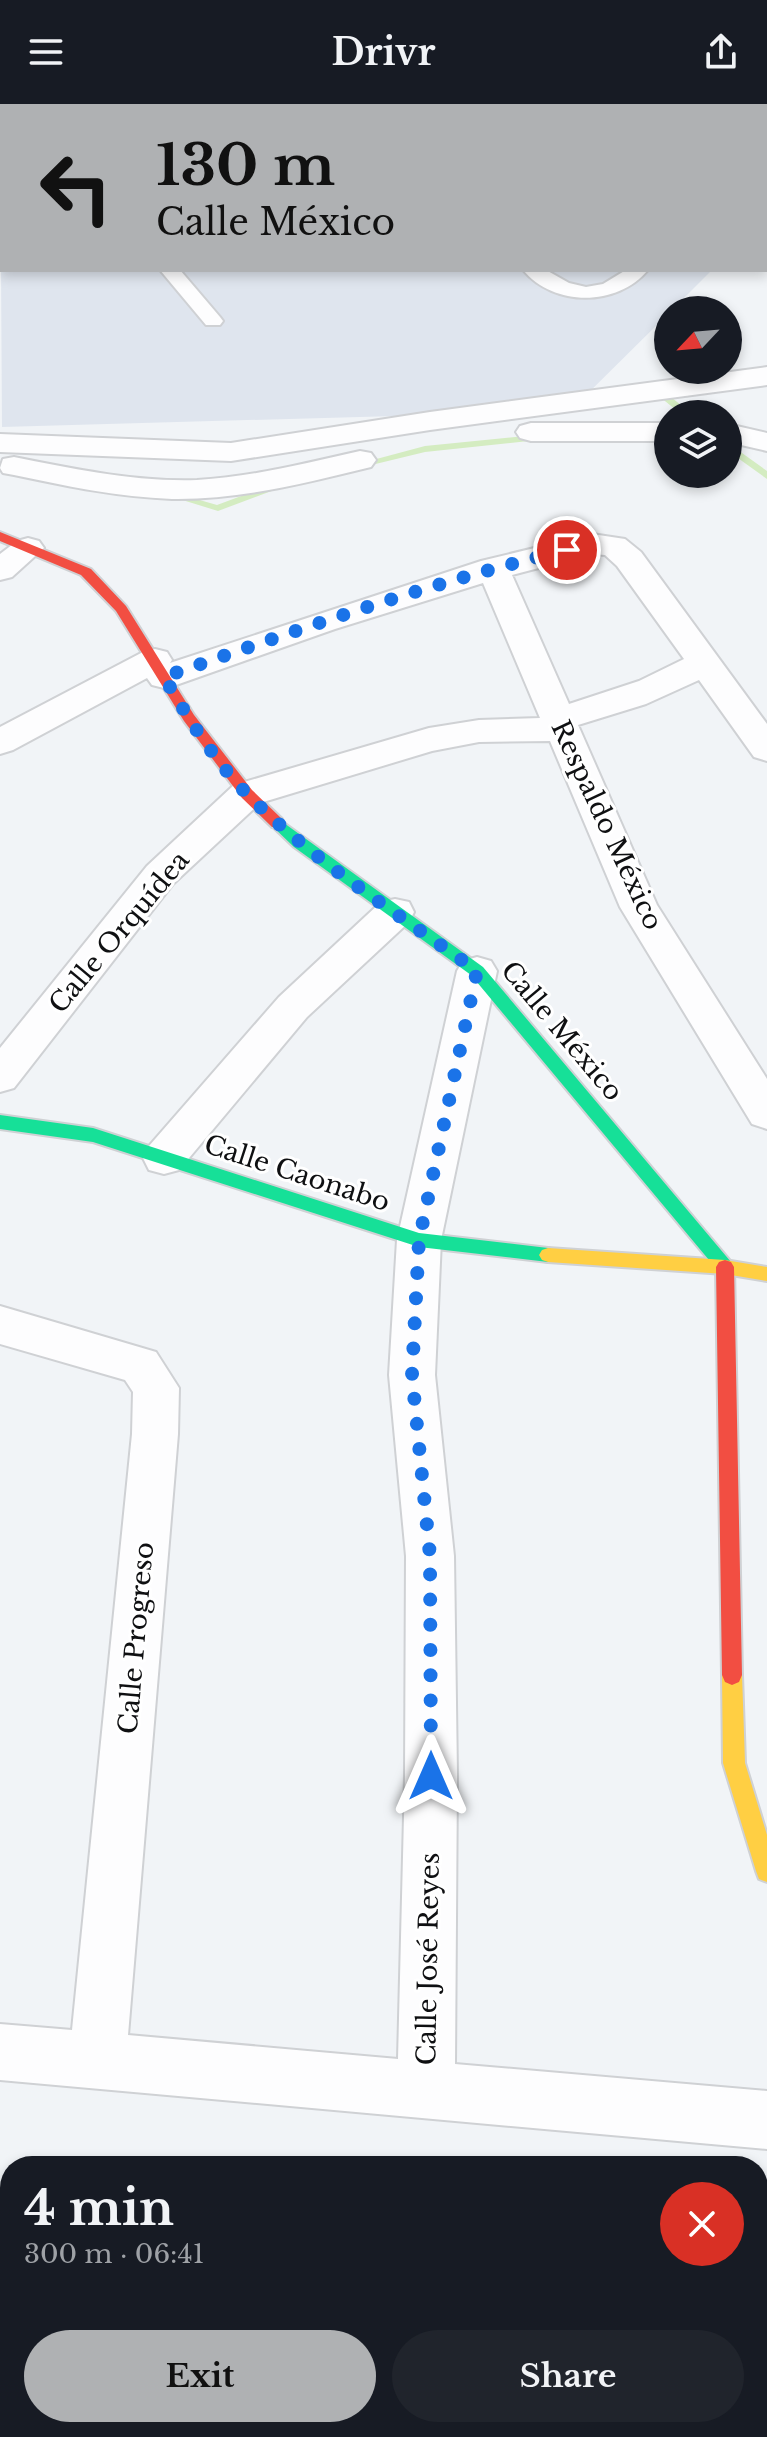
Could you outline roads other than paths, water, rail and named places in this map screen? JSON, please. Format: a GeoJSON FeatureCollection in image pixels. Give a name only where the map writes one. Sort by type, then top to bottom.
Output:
{"type":"FeatureCollection","features":[{"type":"Feature","properties":{"kind":"street"},"geometry":{"type":"LineString","coordinates":[[0,443],[231,452],[430,421],[767,376]]}},
{"type":"Feature","properties":{"kind":"street"},"geometry":{"type":"LineString","coordinates":[[0,463],[103,484],[196,489],[258,482],[437,443],[543,430],[654,432]]}},
{"type":"Feature","properties":{"kind":"street"},"geometry":{"type":"LineString","coordinates":[[742,436],[767,442]]}},
{"type":"Feature","properties":{"kind":"street"},"geometry":{"type":"LineString","coordinates":[[0,570],[14,542]]}},
{"type":"Feature","properties":{"kind":"street","name":"Calle México"},"geometry":{"type":"LineString","coordinates":[[14,542],[86,572],[121,609],[189,718],[247,794],[299,843],[477,971],[725,1267]]}},
{"type":"Feature","properties":{"kind":"street"},"geometry":{"type":"LineString","coordinates":[[0,742],[160,669],[493,568],[592,544],[614,546],[629,559],[767,749]]}},
{"type":"Feature","properties":{"kind":"street","name":"Respaldo México"},"geometry":{"type":"LineString","coordinates":[[493,568],[639,907],[767,1113]]}},
{"type":"Feature","properties":{"kind":"street"},"geometry":{"type":"LineString","coordinates":[[247,794],[429,740],[479,731],[560,724],[672,683],[704,662]]}},
{"type":"Feature","properties":{"kind":"street","name":"Calle Orquídea"},"geometry":{"type":"LineString","coordinates":[[0,1077],[160,875],[247,794]]}},
{"type":"Feature","properties":{"kind":"street"},"geometry":{"type":"LineString","coordinates":[[164,1158],[293,1007],[395,912]]}},
{"type":"Feature","properties":{"kind":"street","name":"Calle José Reyes"},"geometry":{"type":"LineString","coordinates":[[426,2090],[431,1776],[430,1556],[412,1375],[419,1240],[477,971]]}},
{"type":"Feature","properties":{"kind":"street","name":"Calle Caonabo"},"geometry":{"type":"LineString","coordinates":[[0,1122],[93,1135],[419,1240],[521,1253],[725,1267]]}},
{"type":"Feature","properties":{"kind":"street"},"geometry":{"type":"LineString","coordinates":[[767,1274],[725,1267],[734,1763],[767,1871]]}},
{"type":"Feature","properties":{"kind":"street","name":"Calle Progreso"},"geometry":{"type":"LineString","coordinates":[[0,1325],[140,1365],[156,1388],[155,1434],[97,2062]]}},
{"type":"Feature","properties":{"kind":"street"},"geometry":{"type":"LineString","coordinates":[[0,2052],[767,2120]]}},
{"type":"Feature","properties":{"kind":"lane"},"geometry":{"type":"LineString","coordinates":[[172,272],[213,321]]}},
{"type":"Feature","properties":{"kind":"lane"},"geometry":{"type":"LineString","coordinates":[[536,272],[560,287],[588,294],[613,289],[635,272]]}},
{"type":"Feature","properties":{"kind":"waterway"},"geometry":{"type":"LineString","coordinates":[[658,391],[669,400]]}},
{"type":"Feature","properties":{"kind":"waterway"},"geometry":{"type":"LineString","coordinates":[[359,465],[425,449],[544,437]]}},
{"type":"Feature","properties":{"kind":"waterway"},"geometry":{"type":"LineString","coordinates":[[742,457],[767,476]]}},
{"type":"Feature","properties":{"kind":"waterway"},"geometry":{"type":"LineString","coordinates":[[168,494],[218,508],[281,484]]}}]}
